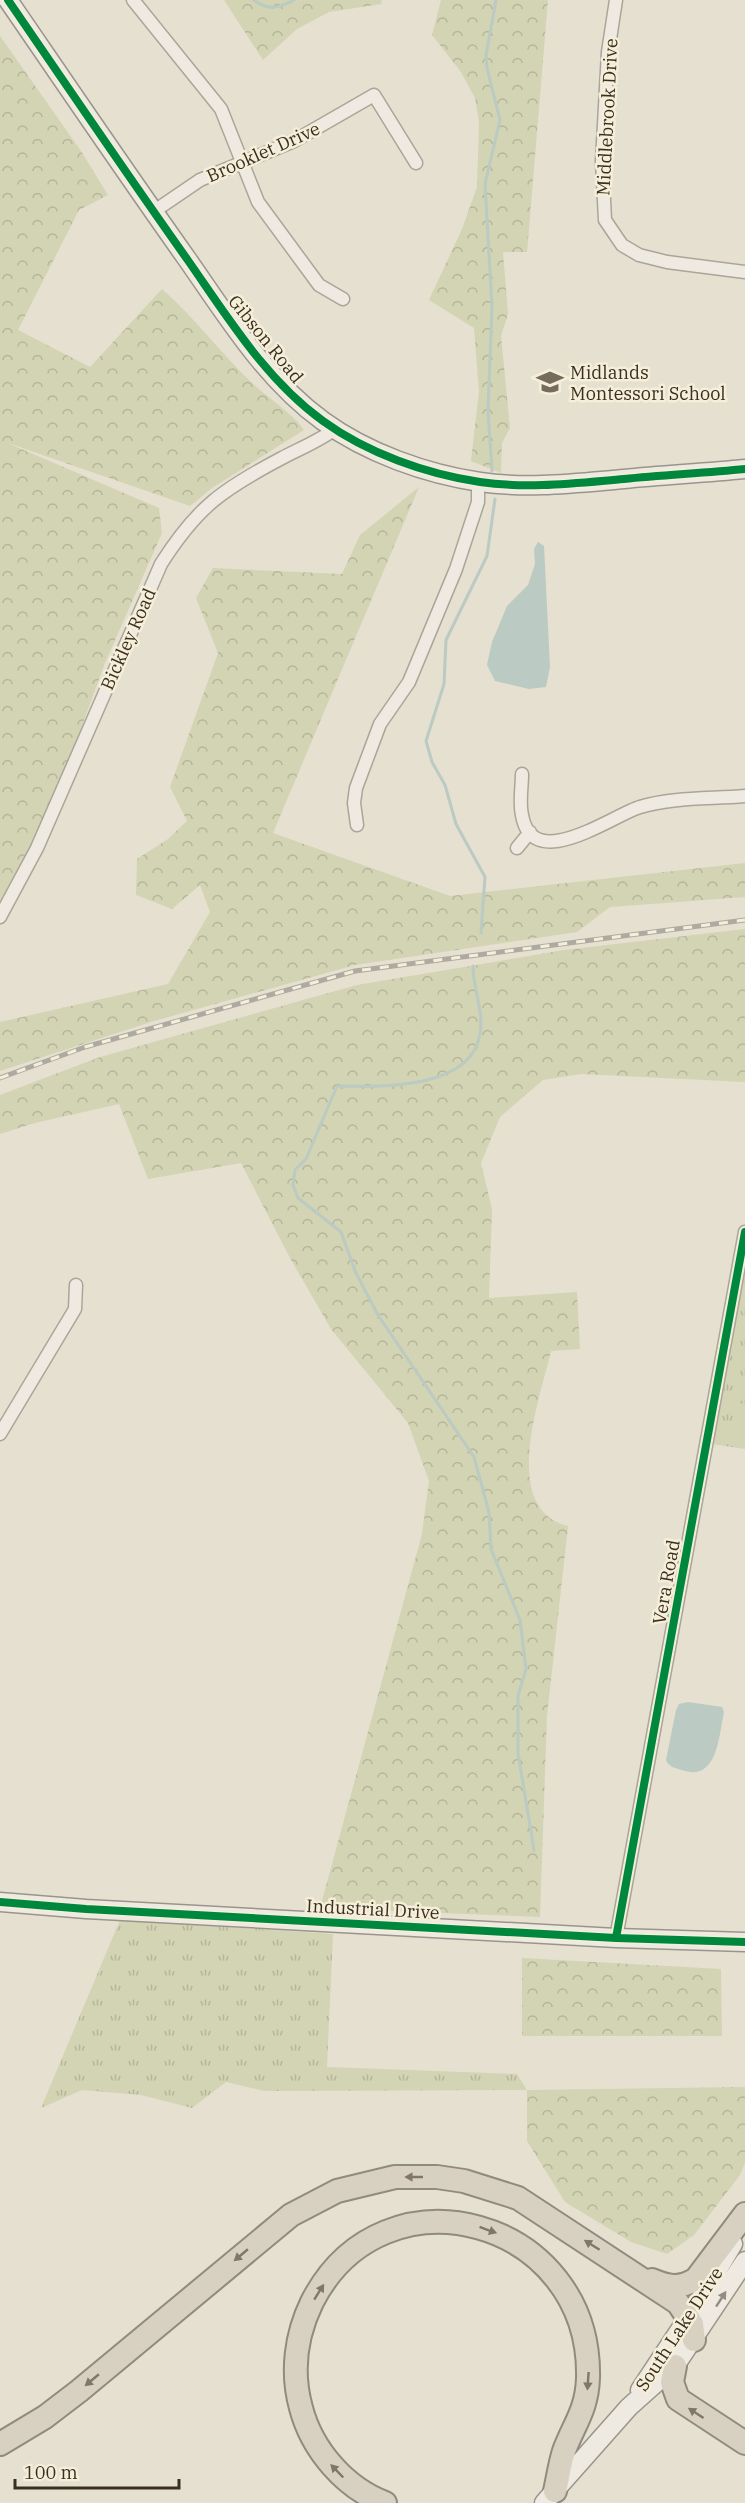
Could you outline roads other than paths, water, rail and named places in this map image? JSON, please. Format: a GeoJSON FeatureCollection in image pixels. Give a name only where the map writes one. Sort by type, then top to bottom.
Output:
{"type":"FeatureCollection","features":[{"type":"Feature","properties":{"kind":"highway"},"geometry":{"type":"LineString","coordinates":[[0,2444],[45,2417],[79,2391],[275,2226],[311,2203],[353,2186],[395,2177],[414,2176],[465,2181],[496,2189],[532,2206],[678,2303],[688,2317],[694,2340]]}},
{"type":"Feature","properties":{"kind":"highway"},"geometry":{"type":"LineString","coordinates":[[642,2277],[673,2287],[688,2284],[709,2265],[745,2214]]}},
{"type":"Feature","properties":{"kind":"highway"},"geometry":{"type":"LineString","coordinates":[[385,2503],[348,2482],[330,2464],[311,2436],[298,2398],[296,2376],[299,2337],[303,2321],[318,2290],[347,2258],[375,2239],[394,2231],[444,2222],[482,2227],[530,2252],[559,2280],[575,2308],[585,2342],[588,2381],[582,2415],[564,2450],[550,2497]]}},
{"type":"Feature","properties":{"kind":"highway"},"geometry":{"type":"LineString","coordinates":[[675,2366],[672,2382],[678,2399],[745,2443]]}},
{"type":"Feature","properties":{"kind":"street","name":"Gibson Road"},"geometry":{"type":"LineString","coordinates":[[8,0],[153,212],[261,362],[288,391],[335,429],[402,461],[444,475],[478,482],[557,484],[745,469]]}},
{"type":"Feature","properties":{"kind":"street"},"geometry":{"type":"LineString","coordinates":[[133,0],[221,109],[242,161],[249,186],[258,202],[319,285],[343,299]]}},
{"type":"Feature","properties":{"kind":"street","name":"Middlebrook Drive"},"geometry":{"type":"LineString","coordinates":[[616,0],[608,52],[602,161],[605,220],[622,245],[639,255],[667,262],[745,272]]}},
{"type":"Feature","properties":{"kind":"street","name":"Brooklet Drive"},"geometry":{"type":"LineString","coordinates":[[153,212],[200,180],[301,138],[374,95],[416,163]]}},
{"type":"Feature","properties":{"kind":"street","name":"Bickley Road"},"geometry":{"type":"LineString","coordinates":[[0,918],[37,848],[161,564],[176,541],[189,523],[217,495],[335,429]]}},
{"type":"Feature","properties":{"kind":"street"},"geometry":{"type":"LineString","coordinates":[[357,825],[354,803],[356,788],[380,724],[409,682],[456,569],[478,501],[478,482]]}},
{"type":"Feature","properties":{"kind":"street"},"geometry":{"type":"LineString","coordinates":[[522,774],[521,814],[530,832],[544,841],[559,841],[585,834],[642,806],[745,796]]}},
{"type":"Feature","properties":{"kind":"street"},"geometry":{"type":"LineString","coordinates":[[517,848],[530,832]]}},
{"type":"Feature","properties":{"kind":"street","name":"Vera Road"},"geometry":{"type":"LineString","coordinates":[[616,1938],[745,1232]]}},
{"type":"Feature","properties":{"kind":"street"},"geometry":{"type":"LineString","coordinates":[[0,1434],[75,1309],[76,1285]]}},
{"type":"Feature","properties":{"kind":"street","name":"Industrial Drive"},"geometry":{"type":"LineString","coordinates":[[0,1902],[86,1909],[616,1938],[745,1942]]}},
{"type":"Feature","properties":{"kind":"street","name":"South Lake Drive"},"geometry":{"type":"LineString","coordinates":[[629,2407],[660,2356],[688,2317],[745,2220]]}},
{"type":"Feature","properties":{"kind":"street","name":"South Lake Drive"},"geometry":{"type":"LineString","coordinates":[[550,2497],[629,2407],[675,2366],[745,2261]]}},
{"type":"Feature","properties":{"kind":"waterway"},"geometry":{"type":"LineString","coordinates":[[254,0],[269,7],[283,5],[294,0]]}},
{"type":"Feature","properties":{"kind":"waterway"},"geometry":{"type":"LineString","coordinates":[[492,471],[488,411],[492,306],[485,184],[500,120],[486,55],[496,0]]}},
{"type":"Feature","properties":{"kind":"waterway"},"geometry":{"type":"LineString","coordinates":[[481,933],[485,877],[456,824],[445,785],[432,762],[426,741],[444,684],[446,640],[487,556],[495,499]]}},
{"type":"Feature","properties":{"kind":"waterway"},"geometry":{"type":"LineString","coordinates":[[473,966],[481,1025],[473,1052],[460,1066],[422,1081],[399,1085],[337,1086],[306,1159],[295,1170],[293,1185],[298,1198],[341,1232],[356,1273],[378,1315],[474,1457],[489,1512],[491,1549],[520,1620],[526,1669],[518,1696],[518,1753],[534,1850]]}},
{"type":"Feature","properties":{"kind":"railway"},"geometry":{"type":"LineString","coordinates":[[0,1078],[85,1047],[355,971],[745,920]]}},
{"type":"Feature","properties":{"kind":"place","name":"Midlands Montessori School"},"geometry":{"type":"Point","coordinates":[550,382]}}]}
